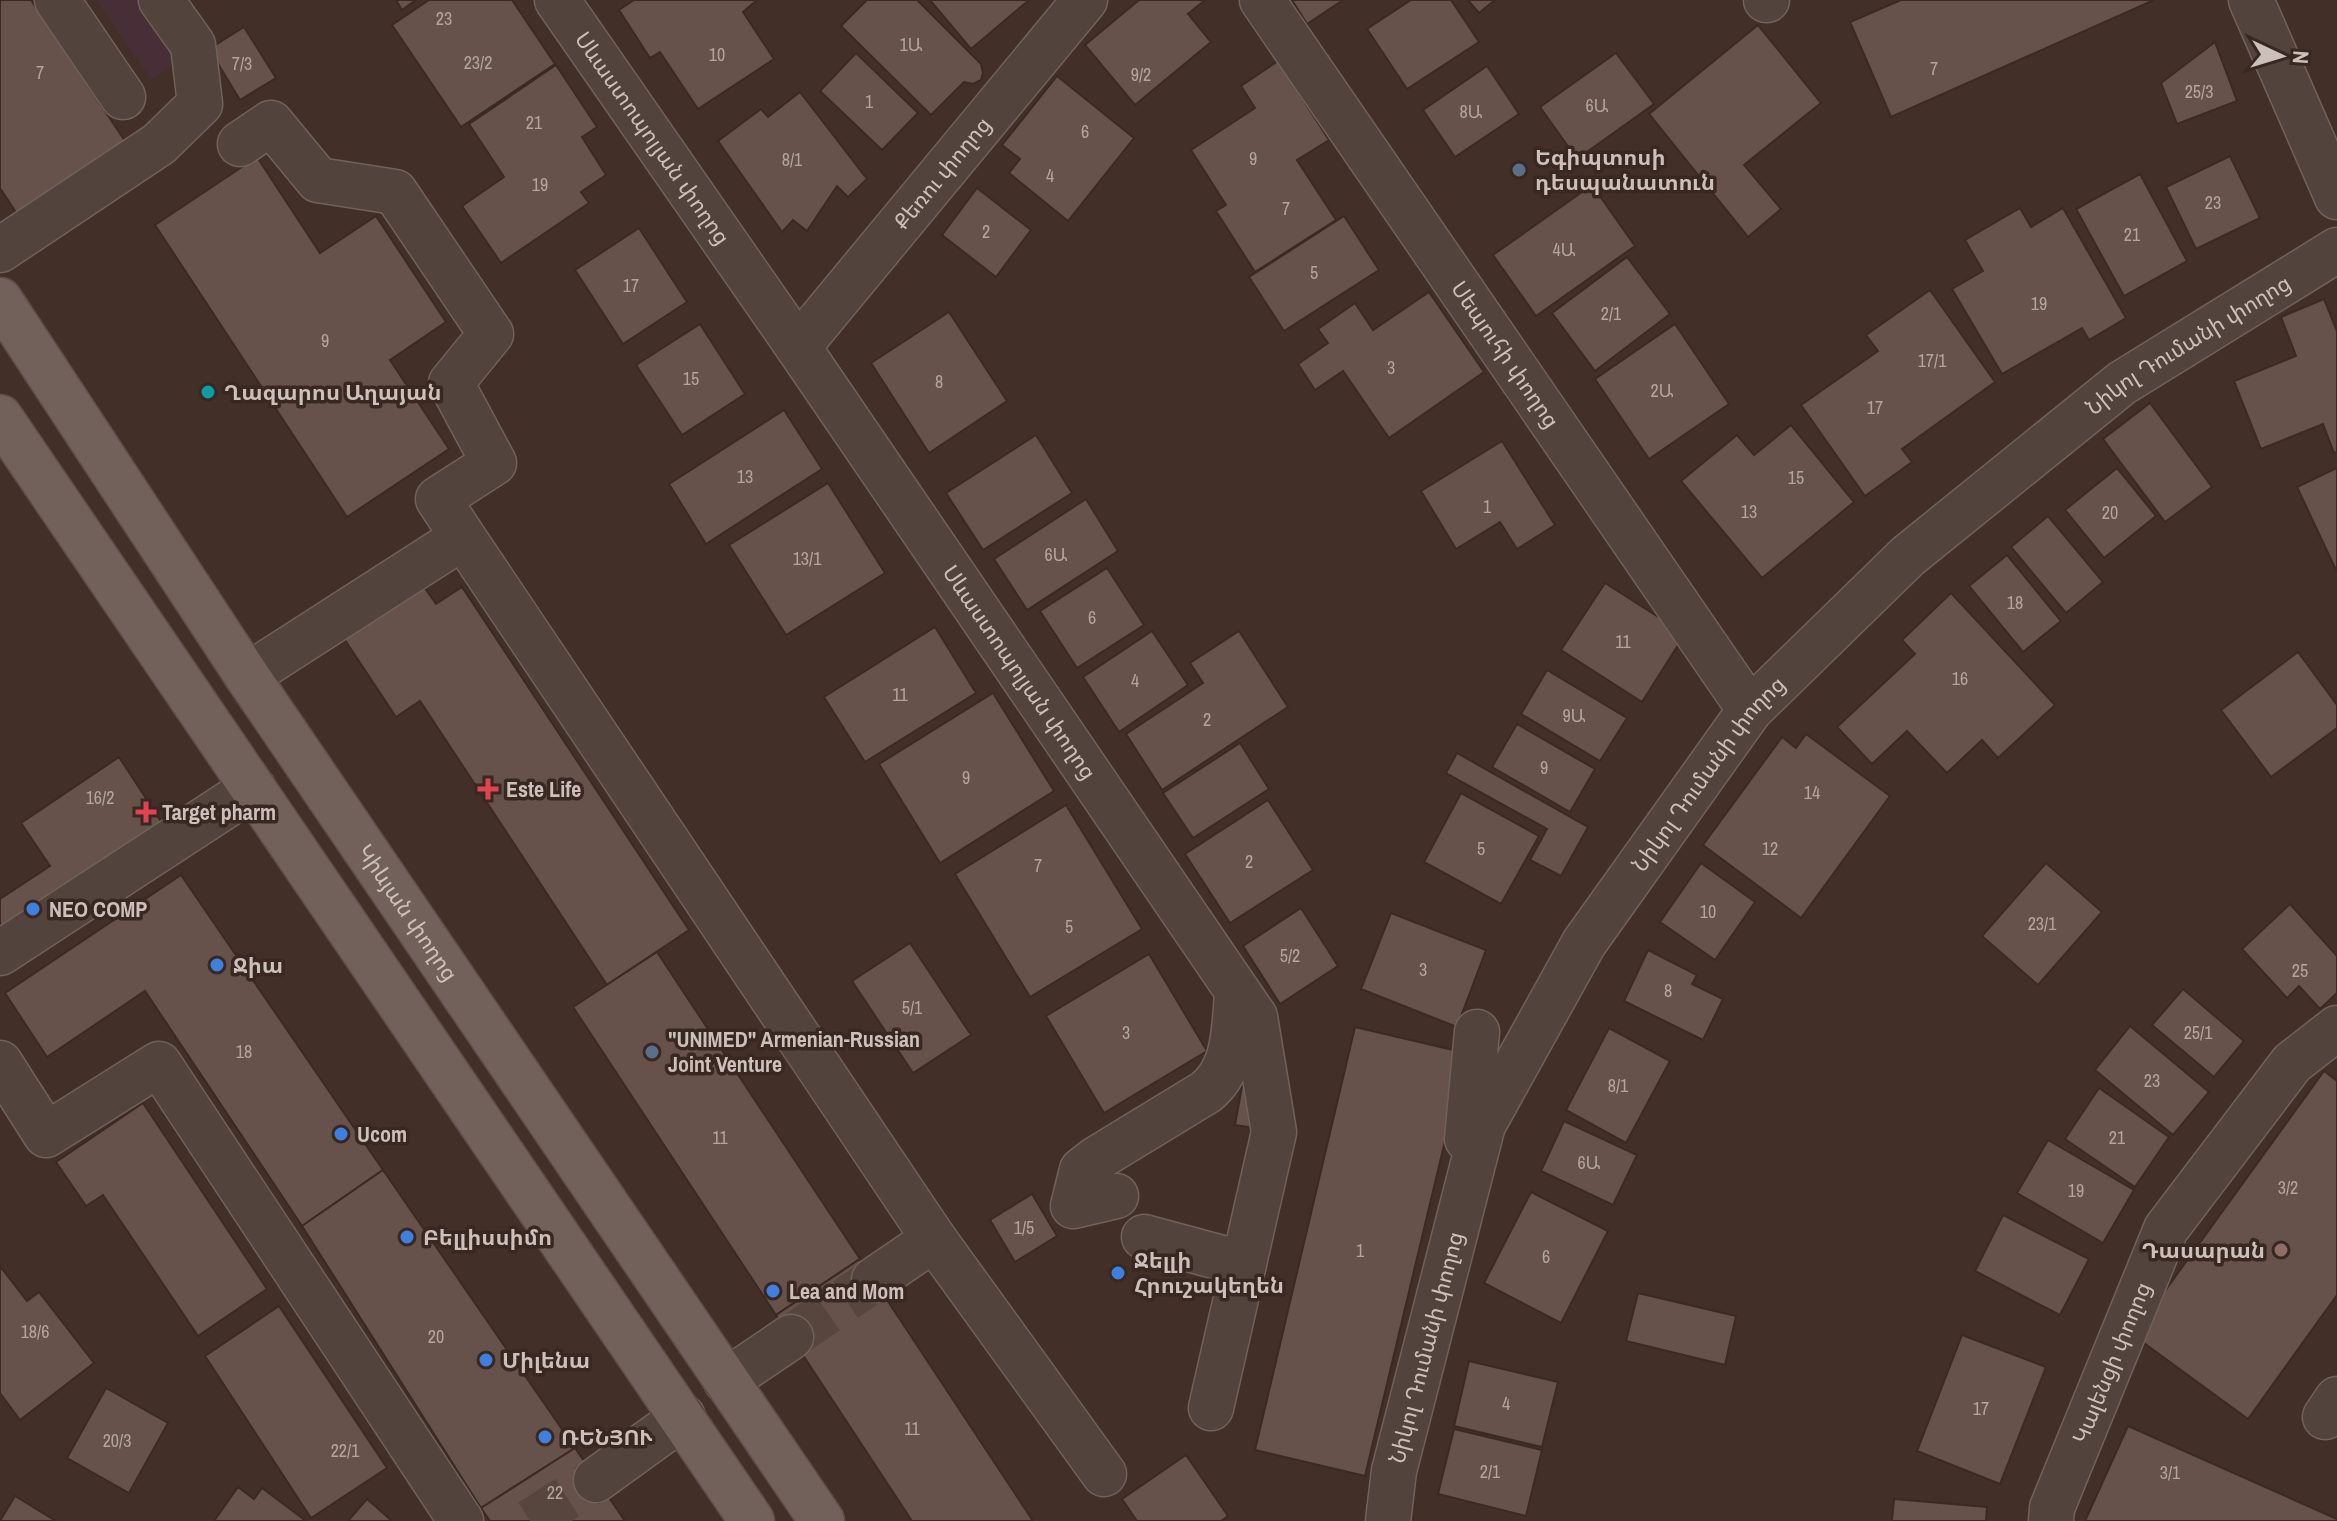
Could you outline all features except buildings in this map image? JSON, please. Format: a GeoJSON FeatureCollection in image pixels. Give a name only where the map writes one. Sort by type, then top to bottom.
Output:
{"type":"FeatureCollection","features":[{"type":"Feature","properties":{"kind":"main road","name":"Կիևյան փողոց"},"geometry":{"type":"LineString","coordinates":[[0,300],[247,676],[822,1521]]}},
{"type":"Feature","properties":{"kind":"main road"},"geometry":{"type":"LineString","coordinates":[[64,398],[35,391],[16,399],[3,422],[752,1521]]}},
{"type":"Feature","properties":{"kind":"street"},"geometry":{"type":"LineString","coordinates":[[57,0],[123,97]]}},
{"type":"Feature","properties":{"kind":"street"},"geometry":{"type":"LineString","coordinates":[[0,250],[159,144],[200,104],[193,45],[161,0]]}},
{"type":"Feature","properties":{"kind":"street","name":"Սևաստոպոլյան փողոց"},"geometry":{"type":"LineString","coordinates":[[557,0],[1255,1017],[1274,1132],[1211,1408]]}},
{"type":"Feature","properties":{"kind":"street","name":"Քեռու փողոց"},"geometry":{"type":"LineString","coordinates":[[798,347],[1085,0]]}},
{"type":"Feature","properties":{"kind":"street","name":"Սեպուհի փողոց"},"geometry":{"type":"LineString","coordinates":[[1262,0],[1750,710]]}},
{"type":"Feature","properties":{"kind":"street"},"geometry":{"type":"LineString","coordinates":[[2251,0],[2337,197]]}},
{"type":"Feature","properties":{"kind":"street"},"geometry":{"type":"LineString","coordinates":[[240,144],[271,123],[318,180],[395,192],[491,334],[451,383],[494,463],[438,499],[934,1239],[1104,1474]]}},
{"type":"Feature","properties":{"kind":"street","name":"Նիկոլ Դումանի փողոց"},"geometry":{"type":"LineString","coordinates":[[1388,1521],[1394,1471],[1483,1125],[1584,943],[1750,710],[1908,556],[2122,383],[2337,250]]}},
{"type":"Feature","properties":{"kind":"street"},"geometry":{"type":"LineString","coordinates":[[247,676],[463,537]]}},
{"type":"Feature","properties":{"kind":"street"},"geometry":{"type":"LineString","coordinates":[[0,953],[253,788]]}},
{"type":"Feature","properties":{"kind":"street"},"geometry":{"type":"LineString","coordinates":[[1116,1196],[1073,1206],[1082,1170],[1220,1081],[1233,1043],[1238,991]]}},
{"type":"Feature","properties":{"kind":"street","name":"Կալենցի փողոց"},"geometry":{"type":"LineString","coordinates":[[2051,1521],[2052,1508],[2166,1229],[2292,1063],[2337,1028]]}},
{"type":"Feature","properties":{"kind":"street"},"geometry":{"type":"LineString","coordinates":[[1457,1225],[1477,1032]]}},
{"type":"Feature","properties":{"kind":"street"},"geometry":{"type":"LineString","coordinates":[[0,1063],[46,1135],[159,1064],[461,1521]]}},
{"type":"Feature","properties":{"kind":"street"},"geometry":{"type":"LineString","coordinates":[[1144,1237],[1244,1264]]}},
{"type":"Feature","properties":{"kind":"street"},"geometry":{"type":"LineString","coordinates":[[874,1280],[934,1239]]}},
{"type":"Feature","properties":{"kind":"street"},"geometry":{"type":"LineString","coordinates":[[726,1381],[791,1337]]}},
{"type":"Feature","properties":{"kind":"street"},"geometry":{"type":"LineString","coordinates":[[596,1480],[683,1417]]}},
{"type":"Feature","properties":{"kind":"shaded area"},"geometry":{"type":"Polygon","coordinates":[[[96,0],[143,0],[182,57],[152,80],[96,0]]]}},
{"type":"Feature","properties":{"kind":"tunnel"},"geometry":{"type":"LineString","coordinates":[[791,1337],[874,1280]]}},
{"type":"Feature","properties":{"kind":"tunnel"},"geometry":{"type":"LineString","coordinates":[[530,1521],[596,1480]]}},
{"type":"Feature","properties":{"kind":"place","name":"Եգիպտոսի դեսպանատուն"},"geometry":{"type":"Point","coordinates":[1519,170]}},
{"type":"Feature","properties":{"kind":"place","name":"Ղազարոս Աղայան"},"geometry":{"type":"Point","coordinates":[208,392]}},
{"type":"Feature","properties":{"kind":"place","name":"Este Life"},"geometry":{"type":"Point","coordinates":[488,789]}},
{"type":"Feature","properties":{"kind":"place","name":"Target pharm"},"geometry":{"type":"Point","coordinates":[146,812]}},
{"type":"Feature","properties":{"kind":"place","name":"NEO COMP"},"geometry":{"type":"Point","coordinates":[33,909]}},
{"type":"Feature","properties":{"kind":"place","name":"Ջիա"},"geometry":{"type":"Point","coordinates":[217,965]}},
{"type":"Feature","properties":{"kind":"place","name":"\"UNIMED\" Armenian-Russian Joint Venture"},"geometry":{"type":"Point","coordinates":[652,1052]}},
{"type":"Feature","properties":{"kind":"place","name":"Ucom"},"geometry":{"type":"Point","coordinates":[341,1134]}},
{"type":"Feature","properties":{"kind":"place","name":"Բելլիսսիմո"},"geometry":{"type":"Point","coordinates":[407,1237]}},
{"type":"Feature","properties":{"kind":"place","name":"Դասարան"},"geometry":{"type":"Point","coordinates":[2281,1250]}},
{"type":"Feature","properties":{"kind":"place","name":"Ջելլի Հրուշակեղեն"},"geometry":{"type":"Point","coordinates":[1118,1273]}},
{"type":"Feature","properties":{"kind":"place","name":"Lea and Mom"},"geometry":{"type":"Point","coordinates":[773,1291]}},
{"type":"Feature","properties":{"kind":"place","name":"Միլենա"},"geometry":{"type":"Point","coordinates":[486,1360]}},
{"type":"Feature","properties":{"kind":"place","name":"ՌԵՆՅՈՒ"},"geometry":{"type":"Point","coordinates":[545,1437]}}]}
